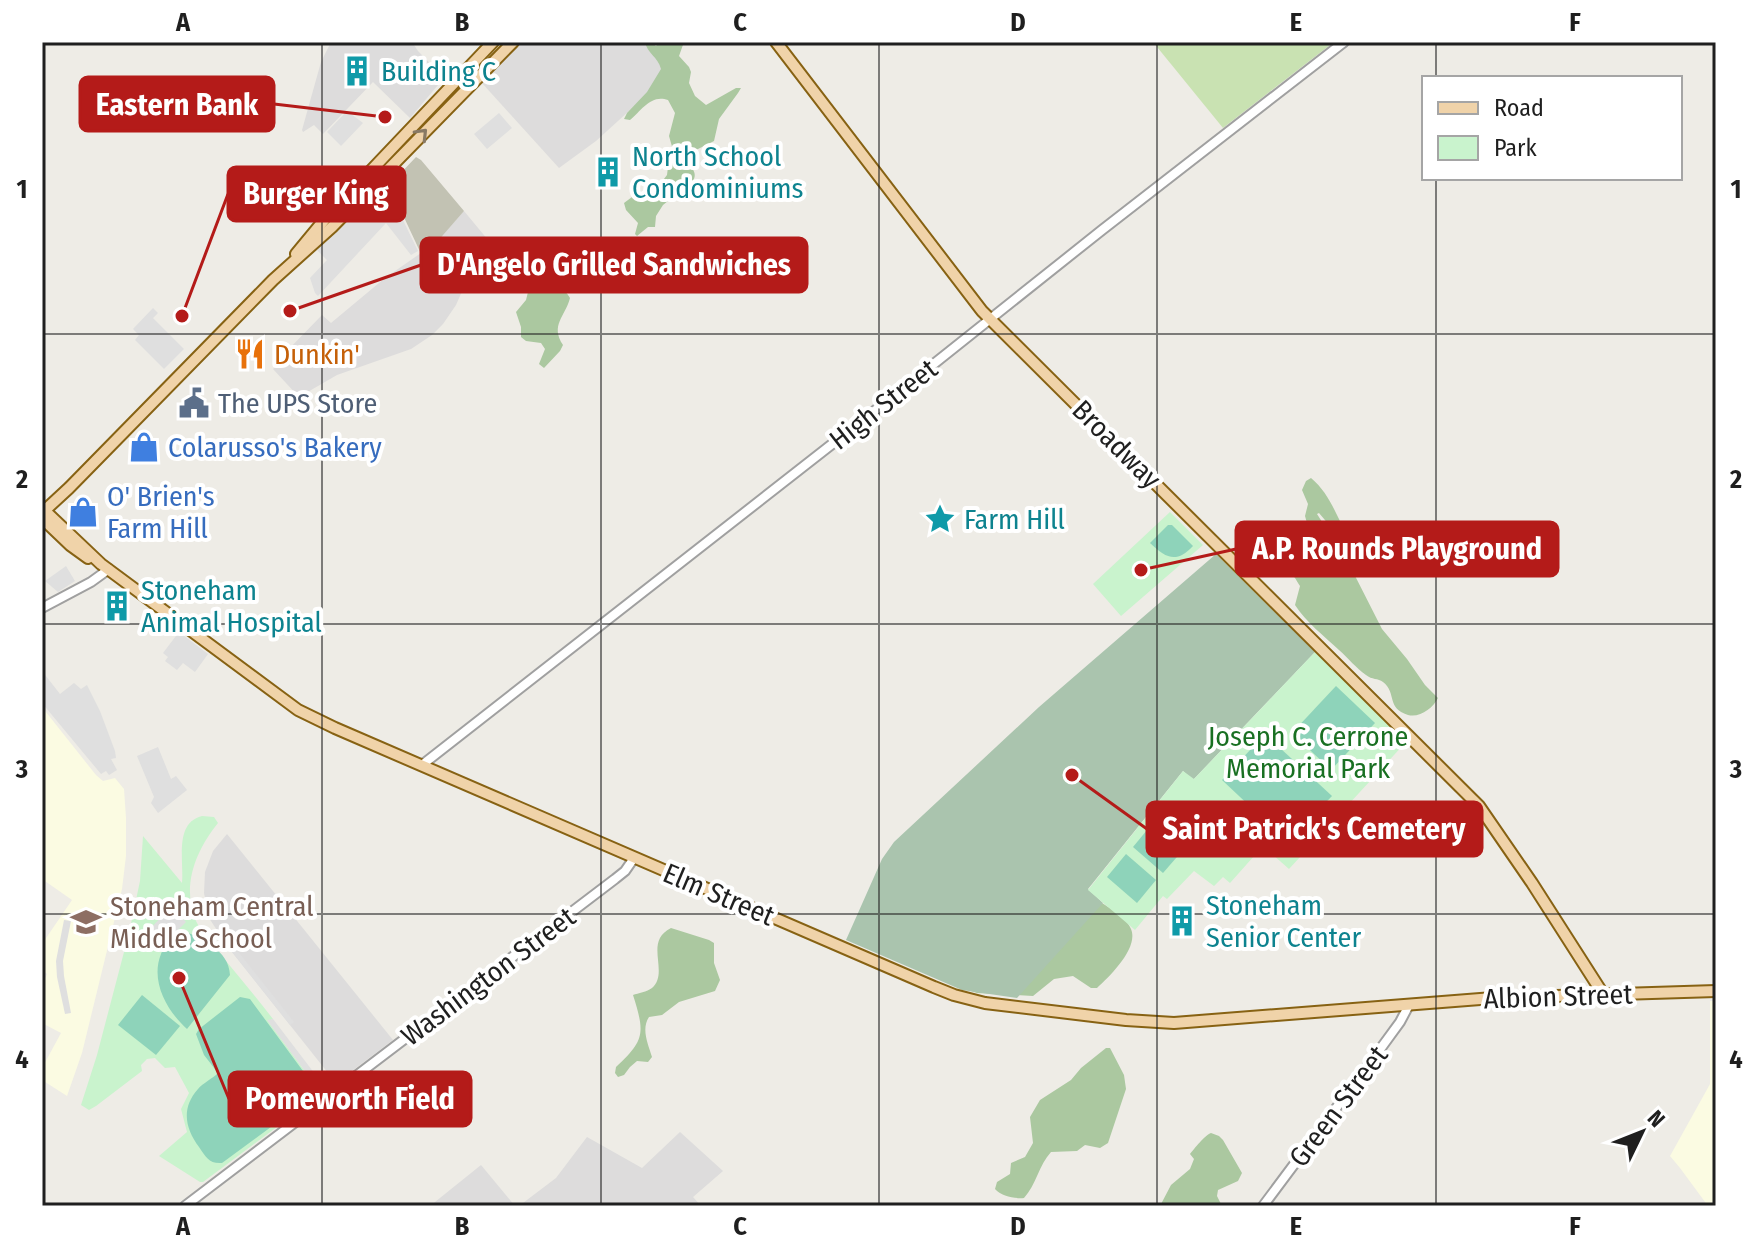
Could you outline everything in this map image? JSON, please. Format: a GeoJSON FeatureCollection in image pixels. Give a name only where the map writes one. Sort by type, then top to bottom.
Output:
{"type":"FeatureCollection","features":[{"type":"Feature","properties":{"kind":"main road"},"geometry":{"type":"LineString","coordinates":[[287,267],[315,230],[493,42]]}},
{"type":"Feature","properties":{"kind":"main road"},"geometry":{"type":"LineString","coordinates":[[43,511],[287,267],[332,227],[513,42]]}},
{"type":"Feature","properties":{"kind":"main road","name":"Broadway"},"geometry":{"type":"LineString","coordinates":[[776,42],[990,319],[1448,773],[1489,819],[1603,994]]}},
{"type":"Feature","properties":{"kind":"main road"},"geometry":{"type":"LineString","coordinates":[[462,73],[469,81],[466,90]]}},
{"type":"Feature","properties":{"kind":"main road"},"geometry":{"type":"LineString","coordinates":[[383,158],[382,164],[388,170]]}},
{"type":"Feature","properties":{"kind":"main road","name":"Elm Street"},"geometry":{"type":"LineString","coordinates":[[43,511],[105,566],[298,710],[934,987],[977,1001],[1174,1023],[1404,1005]]}},
{"type":"Feature","properties":{"kind":"main road","name":"Albion Street"},"geometry":{"type":"LineString","coordinates":[[1404,1005],[1493,998],[1716,991]]}},
{"type":"Feature","properties":{"kind":"street","name":"High Street"},"geometry":{"type":"LineString","coordinates":[[422,765],[1344,42]]}},
{"type":"Feature","properties":{"kind":"street"},"geometry":{"type":"LineString","coordinates":[[42,608],[91,582],[105,566]]}},
{"type":"Feature","properties":{"kind":"street","name":"Washington Street"},"geometry":{"type":"LineString","coordinates":[[185,1206],[615,879],[634,858]]}},
{"type":"Feature","properties":{"kind":"street","name":"Green Street"},"geometry":{"type":"LineString","coordinates":[[1263,1206],[1395,1030],[1404,1005]]}},
{"type":"Feature","properties":{"kind":"shaded area"},"geometry":{"type":"Polygon","coordinates":[[[331,42],[412,42],[444,78],[410,118],[373,82],[323,134],[314,125],[303,132],[321,62],[331,42]]]}},
{"type":"Feature","properties":{"kind":"shaded area"},"geometry":{"type":"Polygon","coordinates":[[[521,42],[648,42],[673,71],[596,141],[559,168],[481,82],[521,42]]]}},
{"type":"Feature","properties":{"kind":"shaded area"},"geometry":{"type":"Polygon","coordinates":[[[347,111],[363,123],[341,146],[327,132],[347,111]]]}},
{"type":"Feature","properties":{"kind":"shaded area"},"geometry":{"type":"Polygon","coordinates":[[[499,113],[512,128],[487,149],[474,134],[499,113]]]}},
{"type":"Feature","properties":{"kind":"shaded area"},"geometry":{"type":"Polygon","coordinates":[[[416,157],[464,211],[423,258],[388,183],[416,157]]]}},
{"type":"Feature","properties":{"kind":"shaded area"},"geometry":{"type":"Polygon","coordinates":[[[385,183],[418,251],[411,255],[386,223],[318,296],[310,278],[327,260],[317,250],[385,183]]]}},
{"type":"Feature","properties":{"kind":"shaded area"},"geometry":{"type":"Polygon","coordinates":[[[464,211],[488,240],[456,305],[443,324],[411,349],[337,375],[299,397],[273,369],[288,355],[286,352],[322,315],[331,323],[385,278],[421,253],[423,257],[464,211]]]}},
{"type":"Feature","properties":{"kind":"shaded area"},"geometry":{"type":"Polygon","coordinates":[[[153,308],[158,313],[153,318],[184,349],[164,369],[135,340],[139,335],[133,329],[153,308]]]}},
{"type":"Feature","properties":{"kind":"shaded area"},"geometry":{"type":"Polygon","coordinates":[[[1216,554],[1315,652],[1193,780],[1183,771],[1088,889],[1103,903],[1017,998],[962,990],[846,940],[882,859],[894,842],[1039,707],[1216,554]]]}},
{"type":"Feature","properties":{"kind":"shaded area"},"geometry":{"type":"Polygon","coordinates":[[[66,566],[75,581],[58,592],[45,581],[66,566]]]}},
{"type":"Feature","properties":{"kind":"shaded area"},"geometry":{"type":"Polygon","coordinates":[[[179,632],[208,654],[195,672],[183,663],[177,670],[165,661],[168,657],[163,653],[179,632]]]}},
{"type":"Feature","properties":{"kind":"shaded area"},"geometry":{"type":"Polygon","coordinates":[[[42,671],[60,694],[74,683],[81,689],[87,685],[115,751],[116,758],[111,759],[117,770],[109,775],[106,771],[101,774],[42,703],[42,671]]]}},
{"type":"Feature","properties":{"kind":"shaded area","name":"Stoneham Central Middle School"},"geometry":{"type":"Polygon","coordinates":[[[42,707],[96,775],[103,781],[115,778],[124,789],[126,818],[122,889],[82,1053],[67,1096],[42,1080],[42,1068],[61,1033],[42,1023],[42,985],[47,974],[42,970],[42,944],[72,900],[42,879],[42,707]]]}},
{"type":"Feature","properties":{"kind":"shaded area"},"geometry":{"type":"Polygon","coordinates":[[[158,747],[171,779],[176,776],[187,790],[158,813],[151,803],[154,797],[137,756],[158,747]]]}},
{"type":"Feature","properties":{"kind":"shaded area"},"geometry":{"type":"Polygon","coordinates":[[[227,834],[393,1040],[340,1080],[332,1078],[228,947],[209,918],[204,893],[205,872],[213,851],[227,834]]]}},
{"type":"Feature","properties":{"kind":"shaded area"},"geometry":{"type":"Polygon","coordinates":[[[171,907],[186,922],[159,949],[144,935],[171,907]]]}},
{"type":"Feature","properties":{"kind":"shaded area"},"geometry":{"type":"Polygon","coordinates":[[[64,920],[71,921],[63,961],[71,1013],[65,1014],[56,961],[64,920]]]}},
{"type":"Feature","properties":{"kind":"shaded area"},"geometry":{"type":"Polygon","coordinates":[[[232,944],[294,1022],[290,1025],[228,947],[232,944]]]}},
{"type":"Feature","properties":{"kind":"shaded area"},"geometry":{"type":"Polygon","coordinates":[[[1710,1001],[1716,1001],[1716,1206],[1708,1206],[1670,1156],[1710,1084],[1710,1001]]]}},
{"type":"Feature","properties":{"kind":"shaded area"},"geometry":{"type":"Polygon","coordinates":[[[273,1019],[318,1078],[310,1078],[267,1020],[273,1019]]]}},
{"type":"Feature","properties":{"kind":"shaded area"},"geometry":{"type":"Polygon","coordinates":[[[680,1132],[723,1171],[693,1197],[701,1206],[519,1206],[556,1178],[587,1137],[642,1168],[680,1132]]]}},
{"type":"Feature","properties":{"kind":"shaded area"},"geometry":{"type":"Polygon","coordinates":[[[481,1165],[515,1206],[430,1206],[481,1165]]]}},
{"type":"Feature","properties":{"kind":"green space"},"geometry":{"type":"Polygon","coordinates":[[[645,42],[656,46],[660,42],[684,42],[679,56],[691,72],[689,83],[695,96],[706,105],[741,88],[719,119],[714,141],[696,150],[689,158],[695,174],[693,181],[663,205],[656,216],[655,227],[648,227],[637,236],[638,223],[624,203],[632,197],[648,200],[667,175],[673,150],[669,136],[675,113],[668,100],[657,99],[630,120],[624,119],[647,92],[661,69],[645,42]]]}},
{"type":"Feature","properties":{"kind":"green space"},"geometry":{"type":"Polygon","coordinates":[[[1153,42],[1334,42],[1223,128],[1153,42]]]}},
{"type":"Feature","properties":{"kind":"green space"},"geometry":{"type":"Polygon","coordinates":[[[538,277],[556,284],[570,298],[558,326],[563,345],[544,368],[539,364],[545,349],[541,343],[521,337],[516,312],[538,277]]]}},
{"type":"Feature","properties":{"kind":"green space"},"geometry":{"type":"Polygon","coordinates":[[[1311,478],[1331,503],[1345,531],[1343,535],[1317,514],[1349,564],[1382,629],[1438,698],[1421,714],[1413,716],[1401,712],[1383,682],[1362,672],[1310,623],[1295,605],[1300,586],[1294,577],[1264,556],[1269,549],[1281,553],[1293,546],[1297,549],[1299,562],[1303,565],[1307,562],[1311,537],[1305,516],[1308,504],[1302,490],[1311,478]]]}},
{"type":"Feature","properties":{"kind":"green space"},"geometry":{"type":"Polygon","coordinates":[[[1170,512],[1203,545],[1121,616],[1093,584],[1170,512]]]}},
{"type":"Feature","properties":{"kind":"green space"},"geometry":{"type":"Polygon","coordinates":[[[1168,525],[1172,525],[1193,546],[1187,552],[1171,557],[1150,543],[1168,525]]]}},
{"type":"Feature","properties":{"kind":"green space","name":"Joseph C. Cerrone Memorial Park"},"geometry":{"type":"Polygon","coordinates":[[[1315,652],[1406,742],[1289,869],[1263,846],[1230,883],[1223,877],[1214,886],[1194,871],[1167,899],[1163,896],[1135,930],[1088,890],[1183,771],[1194,779],[1315,652]]]}},
{"type":"Feature","properties":{"kind":"green space"},"geometry":{"type":"Polygon","coordinates":[[[1336,686],[1375,723],[1331,770],[1292,733],[1336,686]]]}},
{"type":"Feature","properties":{"kind":"green space"},"geometry":{"type":"Polygon","coordinates":[[[1265,734],[1332,796],[1288,842],[1222,780],[1265,734]]]}},
{"type":"Feature","properties":{"kind":"green space"},"geometry":{"type":"Polygon","coordinates":[[[202,816],[214,817],[218,823],[203,845],[193,869],[190,895],[196,921],[273,1019],[268,1021],[310,1078],[318,1078],[325,1090],[200,1182],[159,1156],[187,1132],[181,1109],[189,1093],[175,1067],[165,1068],[155,1058],[147,1059],[141,1065],[142,1071],[96,1106],[89,1110],[81,1105],[129,933],[140,881],[143,836],[182,883],[184,834],[193,820],[202,816]]]}},
{"type":"Feature","properties":{"kind":"green space"},"geometry":{"type":"Polygon","coordinates":[[[1152,824],[1183,850],[1163,873],[1133,847],[1152,824]]]}},
{"type":"Feature","properties":{"kind":"green space"},"geometry":{"type":"Polygon","coordinates":[[[1126,854],[1156,880],[1137,903],[1107,877],[1126,854]]]}},
{"type":"Feature","properties":{"kind":"green space"},"geometry":{"type":"Polygon","coordinates":[[[1091,896],[1124,919],[1132,936],[1131,945],[1122,961],[1097,988],[1091,988],[1073,976],[1054,979],[1033,996],[968,990],[1091,896]]]}},
{"type":"Feature","properties":{"kind":"green space"},"geometry":{"type":"Polygon","coordinates":[[[671,928],[714,943],[714,963],[720,980],[715,991],[679,1002],[662,1015],[649,1017],[645,1032],[652,1057],[648,1062],[637,1061],[618,1077],[616,1067],[633,1050],[640,1035],[633,995],[652,988],[657,981],[659,941],[671,928]]]}},
{"type":"Feature","properties":{"kind":"green space"},"geometry":{"type":"Polygon","coordinates":[[[182,930],[220,952],[230,975],[187,1029],[162,995],[158,975],[162,950],[182,930]]]}},
{"type":"Feature","properties":{"kind":"green space"},"geometry":{"type":"Polygon","coordinates":[[[142,995],[180,1026],[156,1055],[118,1025],[142,995]]]}},
{"type":"Feature","properties":{"kind":"green space"},"geometry":{"type":"Polygon","coordinates":[[[240,997],[250,999],[317,1093],[218,1163],[206,1157],[188,1125],[187,1111],[193,1096],[218,1073],[204,1055],[196,1034],[240,997]]]}},
{"type":"Feature","properties":{"kind":"green space"},"geometry":{"type":"Polygon","coordinates":[[[1106,1048],[1110,1048],[1124,1075],[1126,1089],[1108,1143],[1100,1148],[1085,1145],[1077,1151],[1051,1152],[1024,1198],[1008,1196],[995,1189],[997,1182],[1010,1174],[1011,1163],[1025,1157],[1033,1143],[1030,1117],[1040,1100],[1071,1080],[1106,1048]]]}},
{"type":"Feature","properties":{"kind":"green space"},"geometry":{"type":"Polygon","coordinates":[[[1211,1133],[1223,1140],[1242,1173],[1238,1181],[1218,1190],[1217,1196],[1222,1206],[1160,1206],[1171,1185],[1190,1169],[1194,1159],[1190,1154],[1211,1133]]]}},
{"type":"Feature","properties":{"kind":"place","name":"Building C"},"geometry":{"type":"Point","coordinates":[357,71]}},
{"type":"Feature","properties":{"kind":"place","name":"Eastern Bank"},"geometry":{"type":"Point","coordinates":[385,117]}},
{"type":"Feature","properties":{"kind":"place","name":"North School Condominiums"},"geometry":{"type":"Point","coordinates":[608,172]}},
{"type":"Feature","properties":{"kind":"place","name":"D'Angelo Grilled Sandwiches"},"geometry":{"type":"Point","coordinates":[290,311]}},
{"type":"Feature","properties":{"kind":"place","name":"Burger King"},"geometry":{"type":"Point","coordinates":[182,316]}},
{"type":"Feature","properties":{"kind":"place","name":"Dunkin'"},"geometry":{"type":"Point","coordinates":[250,354]}},
{"type":"Feature","properties":{"kind":"place","name":"The UPS Store"},"geometry":{"type":"Point","coordinates":[194,403]}},
{"type":"Feature","properties":{"kind":"place","name":"Colarusso's Bakery"},"geometry":{"type":"Point","coordinates":[144,447]}},
{"type":"Feature","properties":{"kind":"place","name":"O' Brien's Farm Hill"},"geometry":{"type":"Point","coordinates":[83,512]}},
{"type":"Feature","properties":{"kind":"place","name":"Farm Hill"},"geometry":{"type":"Point","coordinates":[940,519]}},
{"type":"Feature","properties":{"kind":"place","name":"A.P. Rounds Playground"},"geometry":{"type":"Point","coordinates":[1141,570]}},
{"type":"Feature","properties":{"kind":"place","name":"Stoneham Animal Hospital"},"geometry":{"type":"Point","coordinates":[117,606]}},
{"type":"Feature","properties":{"kind":"place","name":"Saint Patrick's Cemetery"},"geometry":{"type":"Point","coordinates":[1072,775]}},
{"type":"Feature","properties":{"kind":"place","name":"Stoneham Senior Center"},"geometry":{"type":"Point","coordinates":[1182,921]}},
{"type":"Feature","properties":{"kind":"place","name":"Stoneham Central Middle School"},"geometry":{"type":"Point","coordinates":[86,922]}},
{"type":"Feature","properties":{"kind":"place","name":"Pomeworth Field"},"geometry":{"type":"Point","coordinates":[179,978]}}]}
